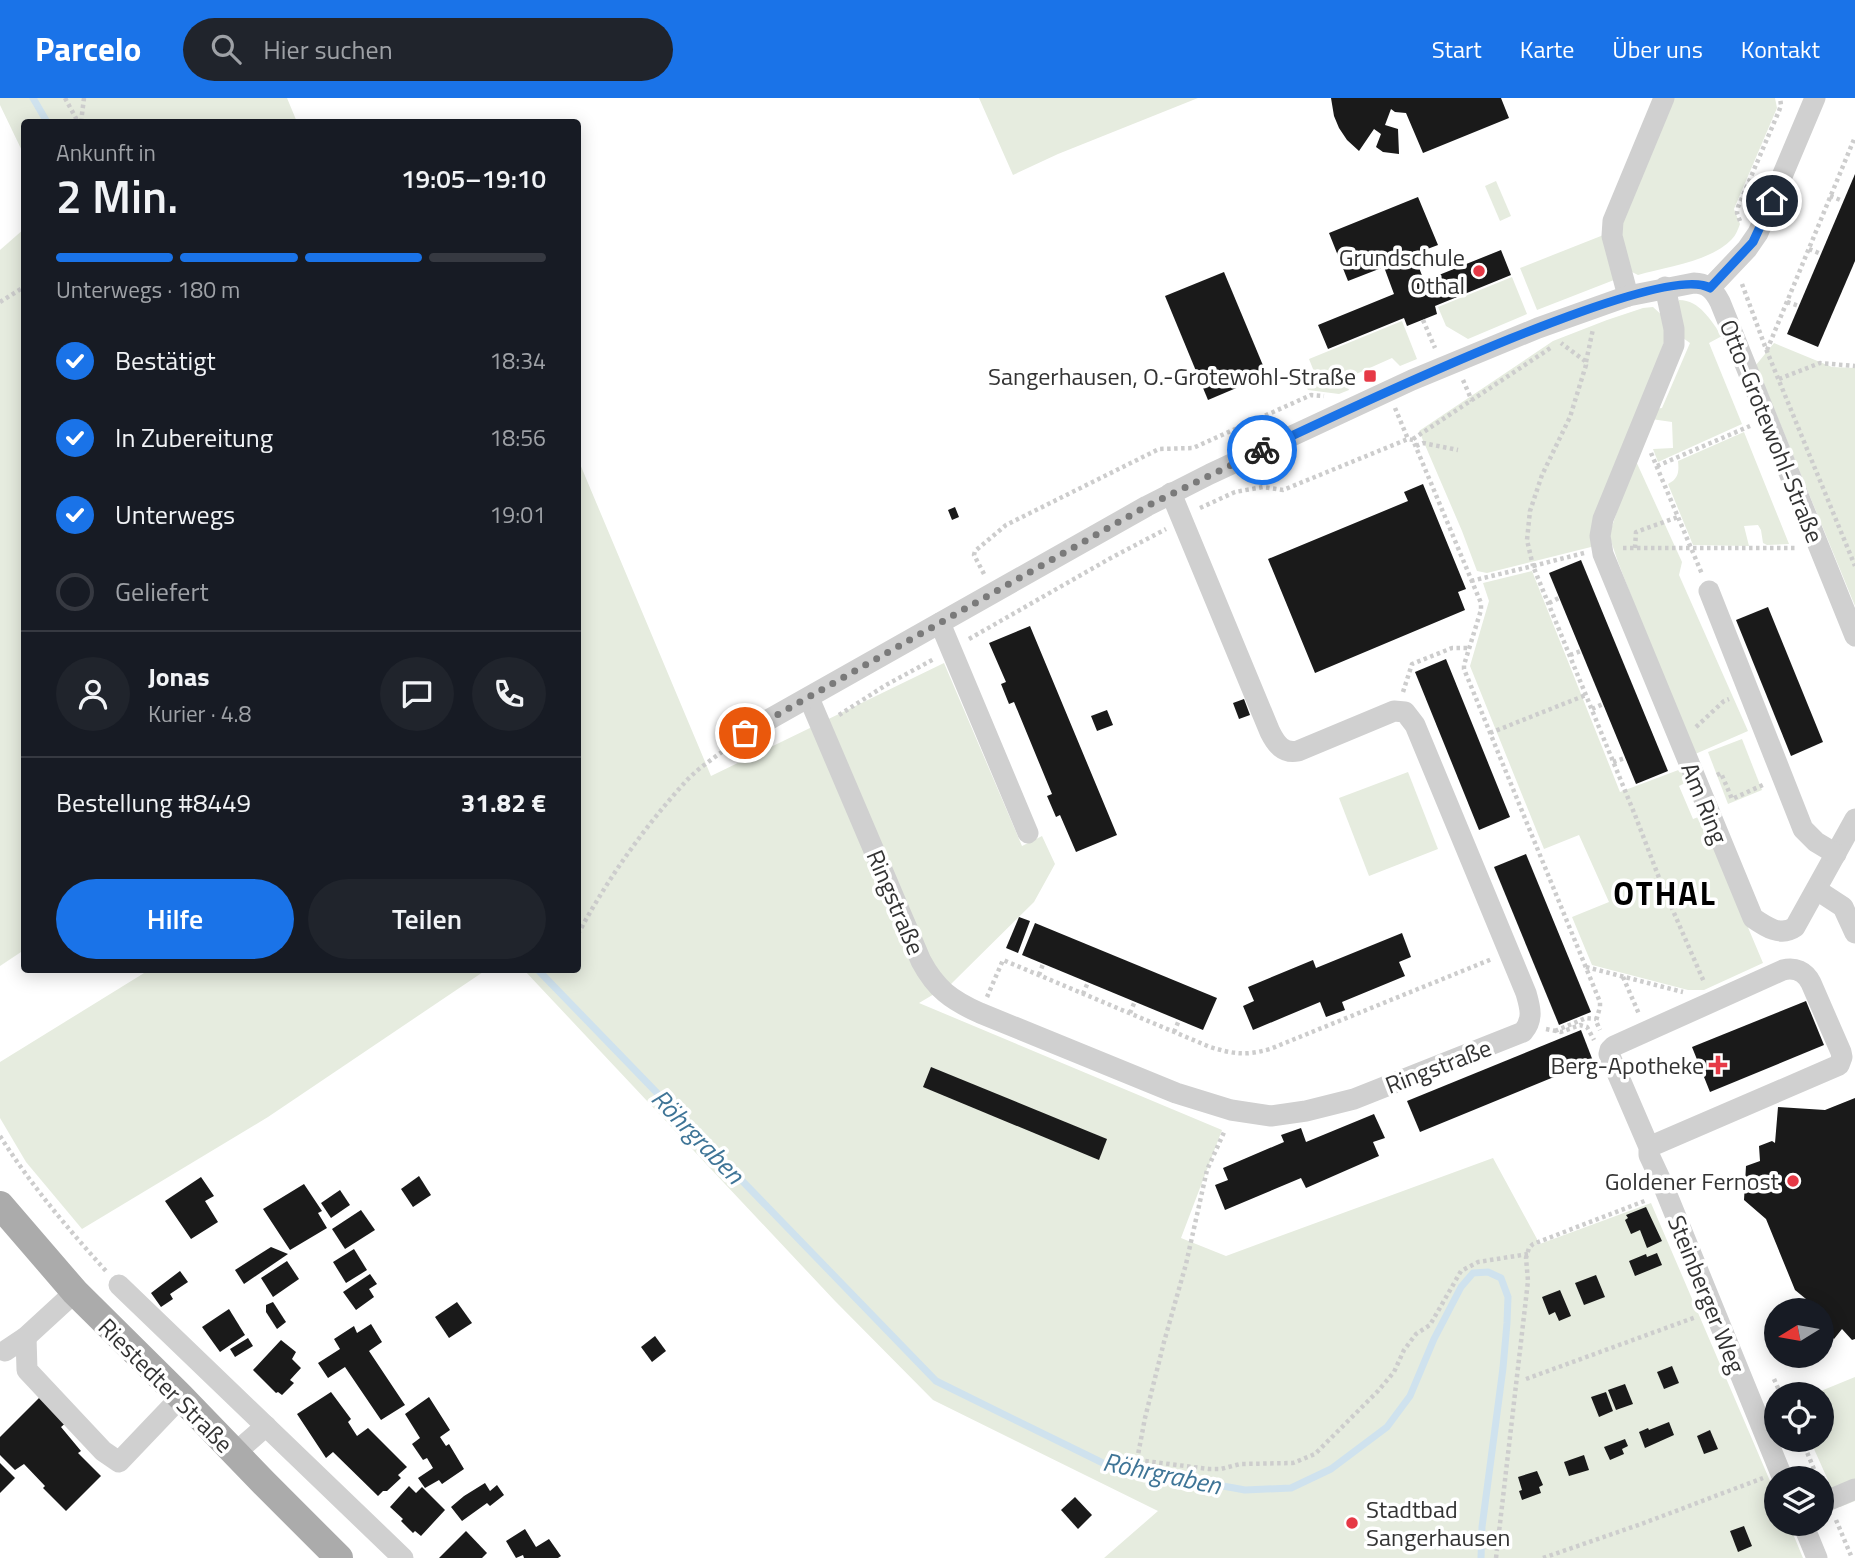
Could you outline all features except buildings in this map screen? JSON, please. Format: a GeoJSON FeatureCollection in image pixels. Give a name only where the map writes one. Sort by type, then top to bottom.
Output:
{"type":"FeatureCollection","features":[{"type":"Feature","properties":{"kind":"main road","name":"Riestedter Straße"},"geometry":{"type":"LineString","coordinates":[[0,1205],[75,1292],[339,1558]]}},
{"type":"Feature","properties":{"kind":"street"},"geometry":{"type":"LineString","coordinates":[[1628,296],[1612,236],[1613,221],[1664,98]]}},
{"type":"Feature","properties":{"kind":"street"},"geometry":{"type":"LineString","coordinates":[[745,733],[1171,493],[1388,391],[1538,328],[1628,296],[1665,287],[1699,283],[1710,288],[1734,264],[1758,233],[1815,98]]}},
{"type":"Feature","properties":{"kind":"street","name":"Am Ring"},"geometry":{"type":"LineString","coordinates":[[1665,287],[1674,328],[1674,345],[1603,519],[1600,536],[1602,548],[1696,782],[1756,920],[1777,931],[1787,932],[1795,927],[1855,819]]}},
{"type":"Feature","properties":{"kind":"street","name":"Otto-Grotewohl-Straße"},"geometry":{"type":"LineString","coordinates":[[1710,288],[1723,309],[1855,636]]}},
{"type":"Feature","properties":{"kind":"street"},"geometry":{"type":"LineString","coordinates":[[1171,493],[1270,732],[1280,748],[1290,752],[1298,751],[1396,711],[1410,716],[1530,1007],[1528,1026]]}},
{"type":"Feature","properties":{"kind":"street"},"geometry":{"type":"LineString","coordinates":[[1709,591],[1803,829],[1816,842],[1836,854]]}},
{"type":"Feature","properties":{"kind":"street"},"geometry":{"type":"LineString","coordinates":[[940,624],[1028,833]]}},
{"type":"Feature","properties":{"kind":"street","name":"Ringstraße"},"geometry":{"type":"LineString","coordinates":[[809,698],[924,967],[943,993],[979,1013],[1163,1088],[1231,1110],[1261,1115],[1284,1115],[1341,1103],[1517,1035],[1528,1026]]}},
{"type":"Feature","properties":{"kind":"street"},"geometry":{"type":"LineString","coordinates":[[1816,890],[1843,906],[1855,933]]}},
{"type":"Feature","properties":{"kind":"street"},"geometry":{"type":"LineString","coordinates":[[1610,1055],[1614,1046],[1704,1004],[1791,969],[1800,971],[1811,983],[1841,1052],[1841,1061],[1835,1068],[1649,1147]]}},
{"type":"Feature","properties":{"kind":"street","name":"Steinberger Weg"},"geometry":{"type":"LineString","coordinates":[[1610,1055],[1649,1147],[1648,1155],[1663,1185],[1779,1466]]}},
{"type":"Feature","properties":{"kind":"street","name":"Riestedter Straße"},"geometry":{"type":"LineString","coordinates":[[119,1285],[403,1558]]}},
{"type":"Feature","properties":{"kind":"street"},"geometry":{"type":"LineString","coordinates":[[5,1351],[26,1338],[75,1292]]}},
{"type":"Feature","properties":{"kind":"street"},"geometry":{"type":"LineString","coordinates":[[26,1338],[27,1370],[103,1451],[119,1462],[181,1397]]}},
{"type":"Feature","properties":{"kind":"street"},"geometry":{"type":"LineString","coordinates":[[234,1453],[265,1426]]}},
{"type":"Feature","properties":{"kind":"street"},"geometry":{"type":"LineString","coordinates":[[1834,1498],[1855,1489]]}},
{"type":"Feature","properties":{"kind":"street"},"geometry":{"type":"LineString","coordinates":[[1808,1536],[1817,1558]]}},
{"type":"Feature","properties":{"kind":"path"},"geometry":{"type":"LineString","coordinates":[[65,98],[77,119]]}},
{"type":"Feature","properties":{"kind":"path"},"geometry":{"type":"LineString","coordinates":[[80,119],[84,98]]}},
{"type":"Feature","properties":{"kind":"path"},"geometry":{"type":"LineString","coordinates":[[1767,351],[1854,141]]}},
{"type":"Feature","properties":{"kind":"path"},"geometry":{"type":"LineString","coordinates":[[1830,196],[1843,201]]}},
{"type":"Feature","properties":{"kind":"path"},"geometry":{"type":"LineString","coordinates":[[1809,249],[1821,254]]}},
{"type":"Feature","properties":{"kind":"path"},"geometry":{"type":"LineString","coordinates":[[1734,264],[1855,566]]}},
{"type":"Feature","properties":{"kind":"path"},"geometry":{"type":"LineString","coordinates":[[0,302],[21,289]]}},
{"type":"Feature","properties":{"kind":"path"},"geometry":{"type":"LineString","coordinates":[[1787,302],[1799,306]]}},
{"type":"Feature","properties":{"kind":"path"},"geometry":{"type":"LineString","coordinates":[[1723,309],[1750,304]]}},
{"type":"Feature","properties":{"kind":"path"},"geometry":{"type":"LineString","coordinates":[[1423,320],[1438,355]]}},
{"type":"Feature","properties":{"kind":"path"},"geometry":{"type":"LineString","coordinates":[[1595,321],[1576,401],[1537,487],[1527,523],[1527,540],[1533,566],[1614,762],[1704,1004]]}},
{"type":"Feature","properties":{"kind":"path"},"geometry":{"type":"LineString","coordinates":[[821,726],[886,685],[1201,507],[1235,492],[1263,487],[1283,490],[1410,439],[1472,401],[1561,339],[1586,362]]}},
{"type":"Feature","properties":{"kind":"path"},"geometry":{"type":"LineString","coordinates":[[1779,379],[1819,363],[1855,366]]}},
{"type":"Feature","properties":{"kind":"path"},"geometry":{"type":"LineString","coordinates":[[1460,373],[1472,401]]}},
{"type":"Feature","properties":{"kind":"path"},"geometry":{"type":"LineString","coordinates":[[1388,391],[1410,439],[1416,446],[1481,607],[1464,669],[1601,1004],[1596,1019],[1597,1026],[1610,1055],[1606,1061],[1587,1027],[1580,1025],[1561,1032],[1528,1026]]}},
{"type":"Feature","properties":{"kind":"path"},"geometry":{"type":"LineString","coordinates":[[994,593],[974,553],[1006,525],[1159,449],[1194,448],[1311,395],[1325,396]]}},
{"type":"Feature","properties":{"kind":"path"},"geometry":{"type":"LineString","coordinates":[[1657,466],[1767,419]]}},
{"type":"Feature","properties":{"kind":"path"},"geometry":{"type":"LineString","coordinates":[[1640,427],[1709,591]]}},
{"type":"Feature","properties":{"kind":"path"},"geometry":{"type":"LineString","coordinates":[[1416,446],[1423,443],[1458,450]]}},
{"type":"Feature","properties":{"kind":"path"},"geometry":{"type":"LineString","coordinates":[[1550,445],[1556,449]]}},
{"type":"Feature","properties":{"kind":"path"},"geometry":{"type":"LineString","coordinates":[[1634,548],[1636,532],[1678,517]]}},
{"type":"Feature","properties":{"kind":"path"},"geometry":{"type":"LineString","coordinates":[[1471,581],[1602,548],[1810,548],[1818,545]]}},
{"type":"Feature","properties":{"kind":"path"},"geometry":{"type":"LineString","coordinates":[[1549,603],[1559,598]]}},
{"type":"Feature","properties":{"kind":"path"},"geometry":{"type":"LineString","coordinates":[[1396,711],[1412,664],[1452,648],[1469,648]]}},
{"type":"Feature","properties":{"kind":"path"},"geometry":{"type":"LineString","coordinates":[[1570,655],[1581,651]]}},
{"type":"Feature","properties":{"kind":"path"},"geometry":{"type":"LineString","coordinates":[[1679,739],[1699,725],[1724,701],[1748,690]]}},
{"type":"Feature","properties":{"kind":"path"},"geometry":{"type":"LineString","coordinates":[[1490,733],[1586,695]]}},
{"type":"Feature","properties":{"kind":"path"},"geometry":{"type":"LineString","coordinates":[[1592,709],[1603,704]]}},
{"type":"Feature","properties":{"kind":"path"},"geometry":{"type":"LineString","coordinates":[[581,928],[600,893],[642,833],[690,777],[745,733]]}},
{"type":"Feature","properties":{"kind":"path"},"geometry":{"type":"LineString","coordinates":[[1614,762],[1625,758]]}},
{"type":"Feature","properties":{"kind":"path"},"geometry":{"type":"LineString","coordinates":[[1696,782],[1721,773],[1732,799],[1782,777]]}},
{"type":"Feature","properties":{"kind":"path"},"geometry":{"type":"LineString","coordinates":[[979,1013],[1003,960],[1174,1032],[1233,1054],[1245,1055],[1270,1049],[1509,952]]}},
{"type":"Feature","properties":{"kind":"path"},"geometry":{"type":"LineString","coordinates":[[1039,975],[1043,964]]}},
{"type":"Feature","properties":{"kind":"path"},"geometry":{"type":"LineString","coordinates":[[1586,967],[1687,993],[1704,1004]]}},
{"type":"Feature","properties":{"kind":"path"},"geometry":{"type":"LineString","coordinates":[[1623,977],[1646,1031]]}},
{"type":"Feature","properties":{"kind":"path"},"geometry":{"type":"LineString","coordinates":[[1083,994],[1088,982]]}},
{"type":"Feature","properties":{"kind":"path"},"geometry":{"type":"LineString","coordinates":[[1130,1014],[1135,1001]]}},
{"type":"Feature","properties":{"kind":"path"},"geometry":{"type":"LineString","coordinates":[[1335,1014],[1339,1021]]}},
{"type":"Feature","properties":{"kind":"path"},"geometry":{"type":"LineString","coordinates":[[1555,1031],[1586,1018],[1596,1019]]}},
{"type":"Feature","properties":{"kind":"path"},"geometry":{"type":"LineString","coordinates":[[1174,1032],[1179,1020]]}},
{"type":"Feature","properties":{"kind":"path"},"geometry":{"type":"LineString","coordinates":[[1132,1479],[1207,1170],[1231,1110]]}},
{"type":"Feature","properties":{"kind":"path"},"geometry":{"type":"LineString","coordinates":[[0,1136],[24,1173],[80,1243],[119,1285]]}},
{"type":"Feature","properties":{"kind":"path"},"geometry":{"type":"LineString","coordinates":[[1496,1558],[1524,1323],[1528,1281],[1526,1258],[1529,1248],[1533,1244],[1647,1200],[1651,1192],[1663,1185]]}},
{"type":"Feature","properties":{"kind":"path"},"geometry":{"type":"LineString","coordinates":[[1136,1462],[1221,1469],[1240,1464],[1293,1464],[1315,1454],[1394,1372],[1404,1350],[1416,1334],[1430,1325],[1461,1271],[1478,1262],[1528,1254]]}},
{"type":"Feature","properties":{"kind":"path"},"geometry":{"type":"LineString","coordinates":[[1527,1379],[1714,1311]]}},
{"type":"Feature","properties":{"kind":"path"},"geometry":{"type":"LineString","coordinates":[[1543,1558],[1764,1479]]}},
{"type":"Feature","properties":{"kind":"shaded area"},"geometry":{"type":"Polygon","coordinates":[[[0,98],[287,98],[296,119],[21,119],[21,149],[0,105],[0,98]]]}},
{"type":"Feature","properties":{"kind":"shaded area"},"geometry":{"type":"Polygon","coordinates":[[[979,98],[1198,98],[1013,175],[979,98]]]}},
{"type":"Feature","properties":{"kind":"shaded area"},"geometry":{"type":"Polygon","coordinates":[[[1669,98],[1775,98],[1777,108],[1734,209],[1740,224],[1733,237],[1723,247],[1701,258],[1638,275],[1630,271],[1619,221],[1669,98]]]}},
{"type":"Feature","properties":{"kind":"shaded area"},"geometry":{"type":"Polygon","coordinates":[[[1496,181],[1511,216],[1500,221],[1485,186],[1496,181]]]}},
{"type":"Feature","properties":{"kind":"shaded area"},"geometry":{"type":"Polygon","coordinates":[[[21,232],[21,952],[0,966],[0,250],[21,232]]]}},
{"type":"Feature","properties":{"kind":"shaded area"},"geometry":{"type":"Polygon","coordinates":[[[1606,234],[1614,280],[1537,310],[1520,268],[1606,234]]]}},
{"type":"Feature","properties":{"kind":"shaded area"},"geometry":{"type":"Polygon","coordinates":[[[1512,277],[1527,314],[1468,339],[1446,326],[1438,307],[1512,277]]]}},
{"type":"Feature","properties":{"kind":"shaded area"},"geometry":{"type":"Polygon","coordinates":[[[1679,300],[1699,307],[1722,336],[1709,343],[1742,424],[1658,462],[1653,449],[1673,448],[1672,422],[1651,419],[1654,409],[1662,408],[1690,343],[1683,338],[1676,307],[1679,300]]]}},
{"type":"Feature","properties":{"kind":"shaded area"},"geometry":{"type":"Polygon","coordinates":[[[1653,307],[1665,318],[1668,331],[1591,547],[1487,573],[1477,571],[1419,431],[1553,341],[1607,320],[1653,307]]]}},
{"type":"Feature","properties":{"kind":"shaded area"},"geometry":{"type":"Polygon","coordinates":[[[1402,321],[1417,359],[1400,366],[1392,358],[1345,379],[1349,390],[1339,394],[1308,390],[1302,380],[1315,374],[1309,359],[1402,321]]]}},
{"type":"Feature","properties":{"kind":"shaded area"},"geometry":{"type":"Polygon","coordinates":[[[1774,343],[1832,367],[1855,368],[1855,606],[1756,365],[1774,343]]]}},
{"type":"Feature","properties":{"kind":"shaded area"},"geometry":{"type":"Polygon","coordinates":[[[1744,432],[1789,544],[1763,543],[1758,525],[1744,526],[1749,546],[1693,545],[1668,484],[1678,474],[1678,461],[1744,432]]]}},
{"type":"Feature","properties":{"kind":"shaded area"},"geometry":{"type":"Polygon","coordinates":[[[1635,459],[1682,562],[1679,575],[1748,731],[1693,755],[1609,535],[1635,459]]]}},
{"type":"Feature","properties":{"kind":"shaded area"},"geometry":{"type":"Polygon","coordinates":[[[581,466],[711,776],[944,663],[1022,846],[1042,836],[1055,864],[1034,902],[951,984],[919,1003],[1222,1130],[1181,1238],[1226,1256],[1493,1158],[1537,1239],[1537,1245],[1651,1203],[1764,1467],[1764,1536],[1794,1536],[1803,1558],[1104,1558],[1158,1511],[933,1400],[835,1301],[527,973],[581,973],[581,466]]]}},
{"type":"Feature","properties":{"kind":"shaded area"},"geometry":{"type":"Polygon","coordinates":[[[1532,571],[1620,792],[1681,769],[1687,782],[1679,786],[1693,819],[1701,816],[1763,963],[1704,990],[1688,990],[1592,965],[1572,917],[1609,902],[1579,835],[1544,849],[1470,666],[1489,601],[1483,583],[1532,571]]]}},
{"type":"Feature","properties":{"kind":"shaded area"},"geometry":{"type":"Polygon","coordinates":[[[1742,739],[1762,790],[1728,804],[1708,752],[1742,739]]]}},
{"type":"Feature","properties":{"kind":"shaded area"},"geometry":{"type":"Polygon","coordinates":[[[1408,772],[1438,849],[1369,876],[1339,798],[1408,772]]]}},
{"type":"Feature","properties":{"kind":"shaded area"},"geometry":{"type":"Polygon","coordinates":[[[144,973],[482,973],[268,1117],[82,1229],[26,1162],[0,1118],[0,1062],[144,973]]]}},
{"type":"Feature","properties":{"kind":"shaded area"},"geometry":{"type":"Polygon","coordinates":[[[1855,1377],[1855,1501],[1840,1507],[1834,1494],[1834,1466],[1822,1466],[1815,1452],[1834,1452],[1834,1386],[1855,1377]]]}},
{"type":"Feature","properties":{"kind":"waterway","name":"Röhrgraben"},"geometry":{"type":"LineString","coordinates":[[33,98],[45,119]]}},
{"type":"Feature","properties":{"kind":"waterway","name":"Röhrgraben"},"geometry":{"type":"LineString","coordinates":[[541,973],[936,1381],[1107,1465],[1245,1490],[1291,1488],[1331,1469],[1387,1427],[1410,1396],[1434,1339],[1461,1287],[1473,1273],[1488,1272],[1501,1278],[1508,1297],[1507,1323],[1482,1527],[1481,1558]]}},
{"type":"Feature","properties":{"kind":"way so far"},"geometry":{"type":"LineString","coordinates":[[745,733],[1147,506],[1262,450]]}},
{"type":"Feature","properties":{"kind":"place","name":"Grundschule Othal"},"geometry":{"type":"Point","coordinates":[1479,271]}},
{"type":"Feature","properties":{"kind":"place","name":"Sangerhausen, O.-Grotewohl-Straße"},"geometry":{"type":"Point","coordinates":[1370,376]}},
{"type":"Feature","properties":{"kind":"place","name":"Berg-Apotheke"},"geometry":{"type":"Point","coordinates":[1718,1065]}},
{"type":"Feature","properties":{"kind":"place","name":"Goldener Fernost"},"geometry":{"type":"Point","coordinates":[1793,1181]}},
{"type":"Feature","properties":{"kind":"place","name":"Stadtbad Sangerhausen"},"geometry":{"type":"Point","coordinates":[1352,1523]}},
{"type":"Feature","properties":{"kind":"district","name":"OTHAL"},"geometry":{"type":"Point","coordinates":[1665,893]}},
{"type":"Feature","properties":{"kind":"route"},"geometry":{"type":"LineString","coordinates":[[1262,450],[1412,380],[1538,328],[1635,293],[1682,284],[1699,283],[1710,288],[1753,242],[1772,201]]}}]}
